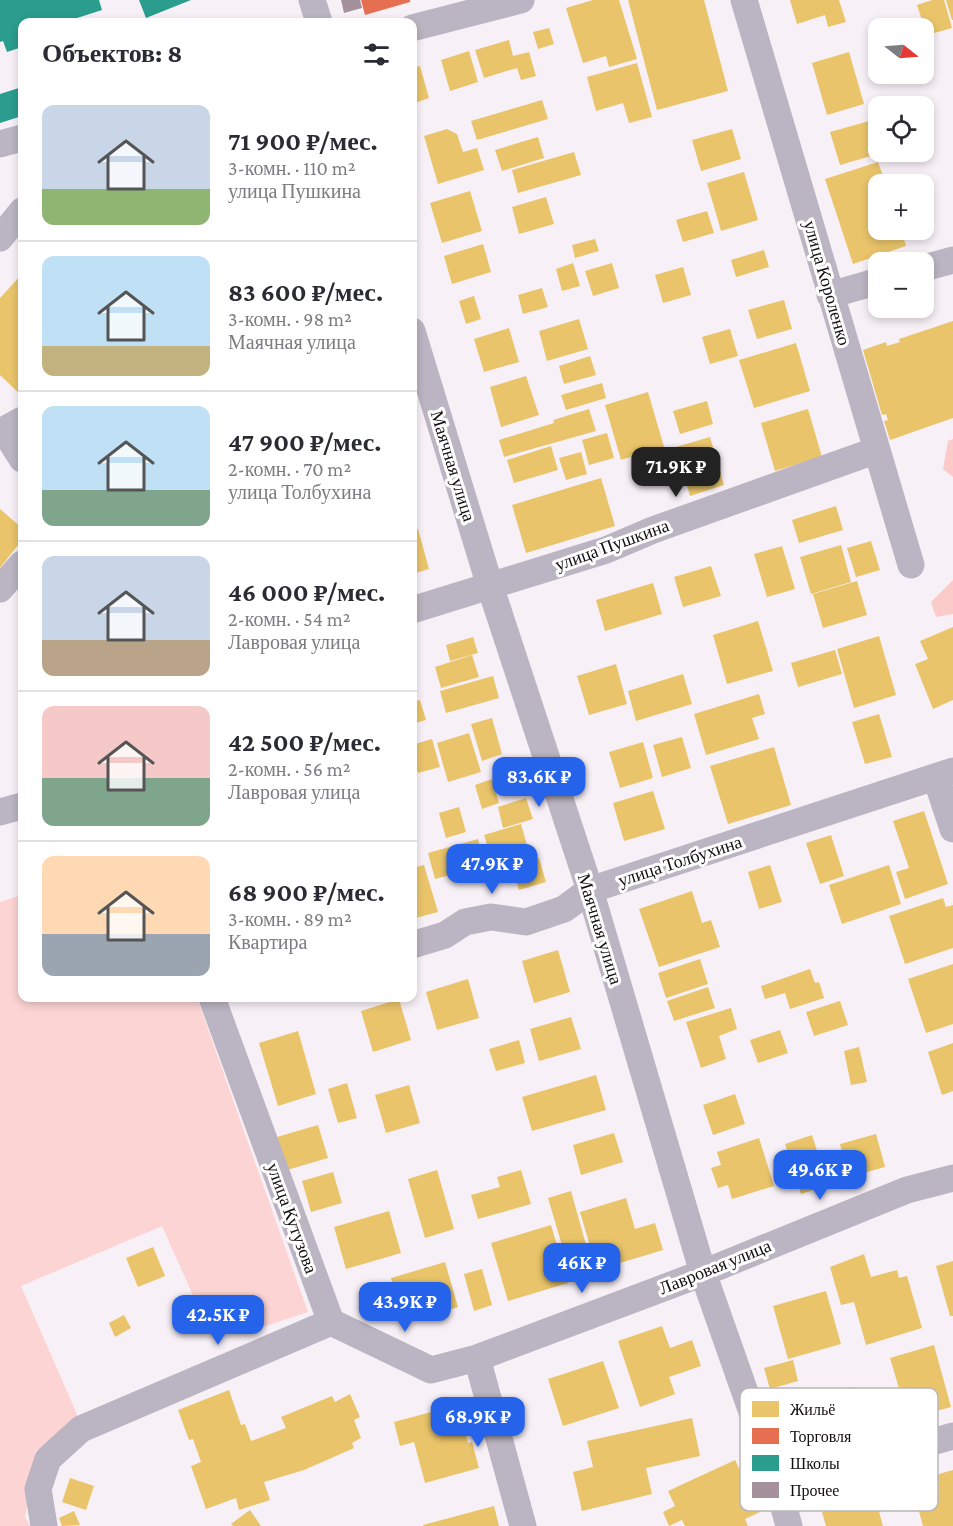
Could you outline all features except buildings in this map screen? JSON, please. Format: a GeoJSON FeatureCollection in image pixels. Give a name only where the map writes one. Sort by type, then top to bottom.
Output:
{"type":"FeatureCollection","features":[{"type":"Feature","properties":{"kind":"street"},"geometry":{"type":"LineString","coordinates":[[312,0],[318,18]]}},
{"type":"Feature","properties":{"kind":"street"},"geometry":{"type":"LineString","coordinates":[[417,27],[520,0]]}},
{"type":"Feature","properties":{"kind":"street","name":"улица Короленко"},"geometry":{"type":"LineString","coordinates":[[744,0],[911,565]]}},
{"type":"Feature","properties":{"kind":"street"},"geometry":{"type":"LineString","coordinates":[[0,144],[18,139]]}},
{"type":"Feature","properties":{"kind":"street"},"geometry":{"type":"LineString","coordinates":[[0,238],[18,216]]}},
{"type":"Feature","properties":{"kind":"street"},"geometry":{"type":"LineString","coordinates":[[934,265],[953,260]]}},
{"type":"Feature","properties":{"kind":"street"},"geometry":{"type":"LineString","coordinates":[[830,295],[868,284]]}},
{"type":"Feature","properties":{"kind":"street","name":"Маячная улица"},"geometry":{"type":"LineString","coordinates":[[417,347],[490,586],[590,891],[702,1273],[743,1388]]}},
{"type":"Feature","properties":{"kind":"street"},"geometry":{"type":"LineString","coordinates":[[7,426],[18,450]]}},
{"type":"Feature","properties":{"kind":"street","name":"улица Пушкина"},"geometry":{"type":"LineString","coordinates":[[417,608],[606,550],[653,530],[877,450]]}},
{"type":"Feature","properties":{"kind":"street"},"geometry":{"type":"LineString","coordinates":[[0,590],[18,569]]}},
{"type":"Feature","properties":{"kind":"street"},"geometry":{"type":"LineString","coordinates":[[945,775],[953,829]]}},
{"type":"Feature","properties":{"kind":"street","name":"улица Толбухина"},"geometry":{"type":"LineString","coordinates":[[417,943],[445,935],[465,922],[491,917],[526,922],[564,909],[590,891],[945,775]]}},
{"type":"Feature","properties":{"kind":"street"},"geometry":{"type":"LineString","coordinates":[[0,812],[18,807]]}},
{"type":"Feature","properties":{"kind":"street","name":"улица Кутузова"},"geometry":{"type":"LineString","coordinates":[[213,1002],[331,1322]]}},
{"type":"Feature","properties":{"kind":"street","name":"Лавровая улица"},"geometry":{"type":"LineString","coordinates":[[477,1358],[702,1273],[907,1190],[953,1178]]}},
{"type":"Feature","properties":{"kind":"street"},"geometry":{"type":"LineString","coordinates":[[44,1526],[38,1490],[48,1459],[81,1429],[331,1322],[431,1370],[477,1358],[523,1526]]}},
{"type":"Feature","properties":{"kind":"street"},"geometry":{"type":"LineString","coordinates":[[938,1440],[953,1436]]}},
{"type":"Feature","properties":{"kind":"street","name":"Маячная улица"},"geometry":{"type":"LineString","coordinates":[[785,1511],[789,1526]]}},
{"type":"Feature","properties":{"kind":"shaded area"},"geometry":{"type":"Polygon","coordinates":[[[953,439],[953,477],[943,469],[948,441],[953,439]]]}},
{"type":"Feature","properties":{"kind":"shaded area"},"geometry":{"type":"Polygon","coordinates":[[[953,580],[953,614],[936,617],[931,602],[953,580]]]}},
{"type":"Feature","properties":{"kind":"shaded area"},"geometry":{"type":"Polygon","coordinates":[[[18,896],[18,1002],[198,1002],[308,1312],[245,1333],[199,1309],[162,1226],[21,1286],[79,1419],[36,1451],[25,1517],[30,1526],[0,1526],[0,902],[18,896]]]}}]}
